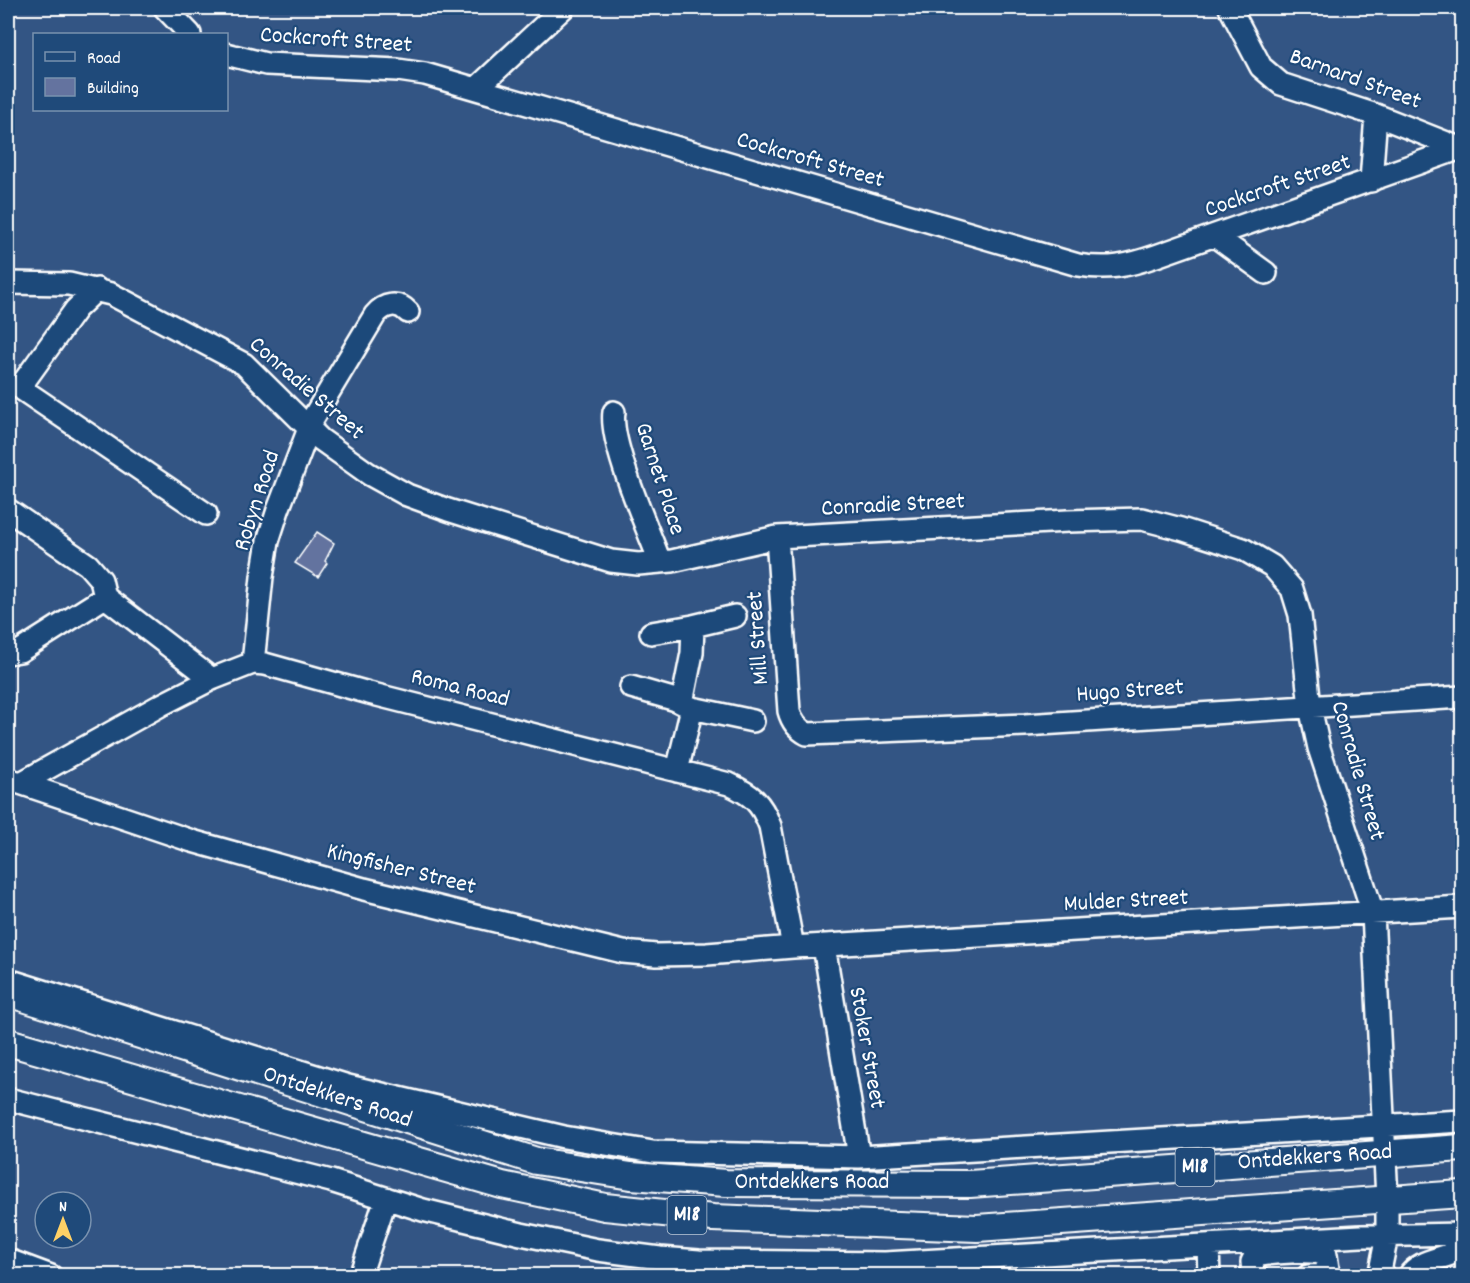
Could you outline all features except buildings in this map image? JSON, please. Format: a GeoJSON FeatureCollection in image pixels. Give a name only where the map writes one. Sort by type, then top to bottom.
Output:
{"type":"FeatureCollection","features":[{"type":"Feature","properties":{"kind":"main road","name":"Ontdekkers Road"},"geometry":{"type":"LineString","coordinates":[[8,993],[536,1161],[631,1176],[726,1183],[970,1184],[1462,1148]]}},
{"type":"Feature","properties":{"kind":"main road","name":"Ontdekkers Road"},"geometry":{"type":"LineString","coordinates":[[8,1042],[502,1185],[605,1206],[713,1218],[977,1228],[1462,1194]]}},
{"type":"Feature","properties":{"kind":"street"},"geometry":{"type":"LineString","coordinates":[[165,8],[189,33]]}},
{"type":"Feature","properties":{"kind":"street"},"geometry":{"type":"LineString","coordinates":[[477,88],[562,8]]}},
{"type":"Feature","properties":{"kind":"street","name":"Barnard Street"},"geometry":{"type":"LineString","coordinates":[[1230,8],[1255,58],[1269,76],[1287,87],[1376,115],[1462,148]]}},
{"type":"Feature","properties":{"kind":"street","name":"Cockcroft Street"},"geometry":{"type":"LineString","coordinates":[[228,54],[266,64],[398,70],[425,74],[1078,265],[1105,269],[1120,267],[1215,236],[1462,148]]}},
{"type":"Feature","properties":{"kind":"street","name":"Cockcroft Street"},"geometry":{"type":"LineString","coordinates":[[1371,181],[1376,115]]}},
{"type":"Feature","properties":{"kind":"street"},"geometry":{"type":"LineString","coordinates":[[1215,236],[1266,273]]}},
{"type":"Feature","properties":{"kind":"street","name":"Conradie Street"},"geometry":{"type":"LineString","coordinates":[[8,284],[69,284],[111,294],[244,364],[328,445],[369,474],[422,502],[598,558],[626,564],[660,562],[777,537],[1133,519],[1152,520],[1181,529],[1255,555],[1272,566],[1292,589],[1300,615],[1310,707],[1318,748],[1372,913],[1387,1199],[1387,1236],[1379,1275]]}},
{"type":"Feature","properties":{"kind":"street"},"geometry":{"type":"LineString","coordinates":[[97,289],[70,318],[25,380],[23,390],[206,514]]}},
{"type":"Feature","properties":{"kind":"street","name":"Robyn Road"},"geometry":{"type":"LineString","coordinates":[[254,663],[262,577],[268,541],[313,418],[379,310],[397,304],[408,312]]}},
{"type":"Feature","properties":{"kind":"street","name":"Garnet Place"},"geometry":{"type":"LineString","coordinates":[[614,412],[613,421],[618,446],[660,562]]}},
{"type":"Feature","properties":{"kind":"street"},"geometry":{"type":"LineString","coordinates":[[8,510],[88,565],[101,580],[105,597],[212,679]]}},
{"type":"Feature","properties":{"kind":"street","name":"Mill Street"},"geometry":{"type":"LineString","coordinates":[[777,537],[789,711],[791,719],[801,731]]}},
{"type":"Feature","properties":{"kind":"street"},"geometry":{"type":"LineString","coordinates":[[8,653],[20,651],[105,597]]}},
{"type":"Feature","properties":{"kind":"street"},"geometry":{"type":"LineString","coordinates":[[651,633],[735,616]]}},
{"type":"Feature","properties":{"kind":"street"},"geometry":{"type":"LineString","coordinates":[[677,771],[687,705],[693,626]]}},
{"type":"Feature","properties":{"kind":"street"},"geometry":{"type":"LineString","coordinates":[[14,781],[212,679],[254,663]]}},
{"type":"Feature","properties":{"kind":"street","name":"Roma Road"},"geometry":{"type":"LineString","coordinates":[[254,663],[729,784],[747,793],[765,811],[770,826],[793,946]]}},
{"type":"Feature","properties":{"kind":"street"},"geometry":{"type":"LineString","coordinates":[[631,687],[687,705],[753,721]]}},
{"type":"Feature","properties":{"kind":"street","name":"Hugo Street"},"geometry":{"type":"LineString","coordinates":[[801,731],[807,734],[830,734],[1025,725],[1462,697]]}},
{"type":"Feature","properties":{"kind":"street","name":"Kingfisher Street"},"geometry":{"type":"LineString","coordinates":[[14,781],[203,844],[364,889],[623,952],[656,955],[707,954],[793,946]]}},
{"type":"Feature","properties":{"kind":"street","name":"Mulder Street"},"geometry":{"type":"LineString","coordinates":[[793,946],[1462,908]]}},
{"type":"Feature","properties":{"kind":"street","name":"Stoker Street"},"geometry":{"type":"LineString","coordinates":[[824,946],[859,1157]]}},
{"type":"Feature","properties":{"kind":"street","name":"Ontdekkers Road"},"geometry":{"type":"LineString","coordinates":[[8,980],[348,1086],[564,1137],[671,1154],[859,1157],[1462,1121]]}},
{"type":"Feature","properties":{"kind":"street"},"geometry":{"type":"LineString","coordinates":[[8,1099],[331,1181],[423,1210],[570,1244],[635,1255],[699,1261],[885,1263],[1462,1234]]}},
{"type":"Feature","properties":{"kind":"street"},"geometry":{"type":"LineString","coordinates":[[360,1275],[386,1198]]}},
{"type":"Feature","properties":{"kind":"street"},"geometry":{"type":"LineString","coordinates":[[1409,1275],[1420,1265],[1454,1252],[1440,1234]]}},
{"type":"Feature","properties":{"kind":"street"},"geometry":{"type":"LineString","coordinates":[[1208,1245],[1209,1275]]}},
{"type":"Feature","properties":{"kind":"street"},"geometry":{"type":"LineString","coordinates":[[1257,1275],[1253,1272],[1252,1262],[1257,1255],[1321,1253],[1326,1255],[1322,1275]]}},
{"type":"Feature","properties":{"kind":"street"},"geometry":{"type":"LineString","coordinates":[[8,1260],[51,1275]]}}]}
